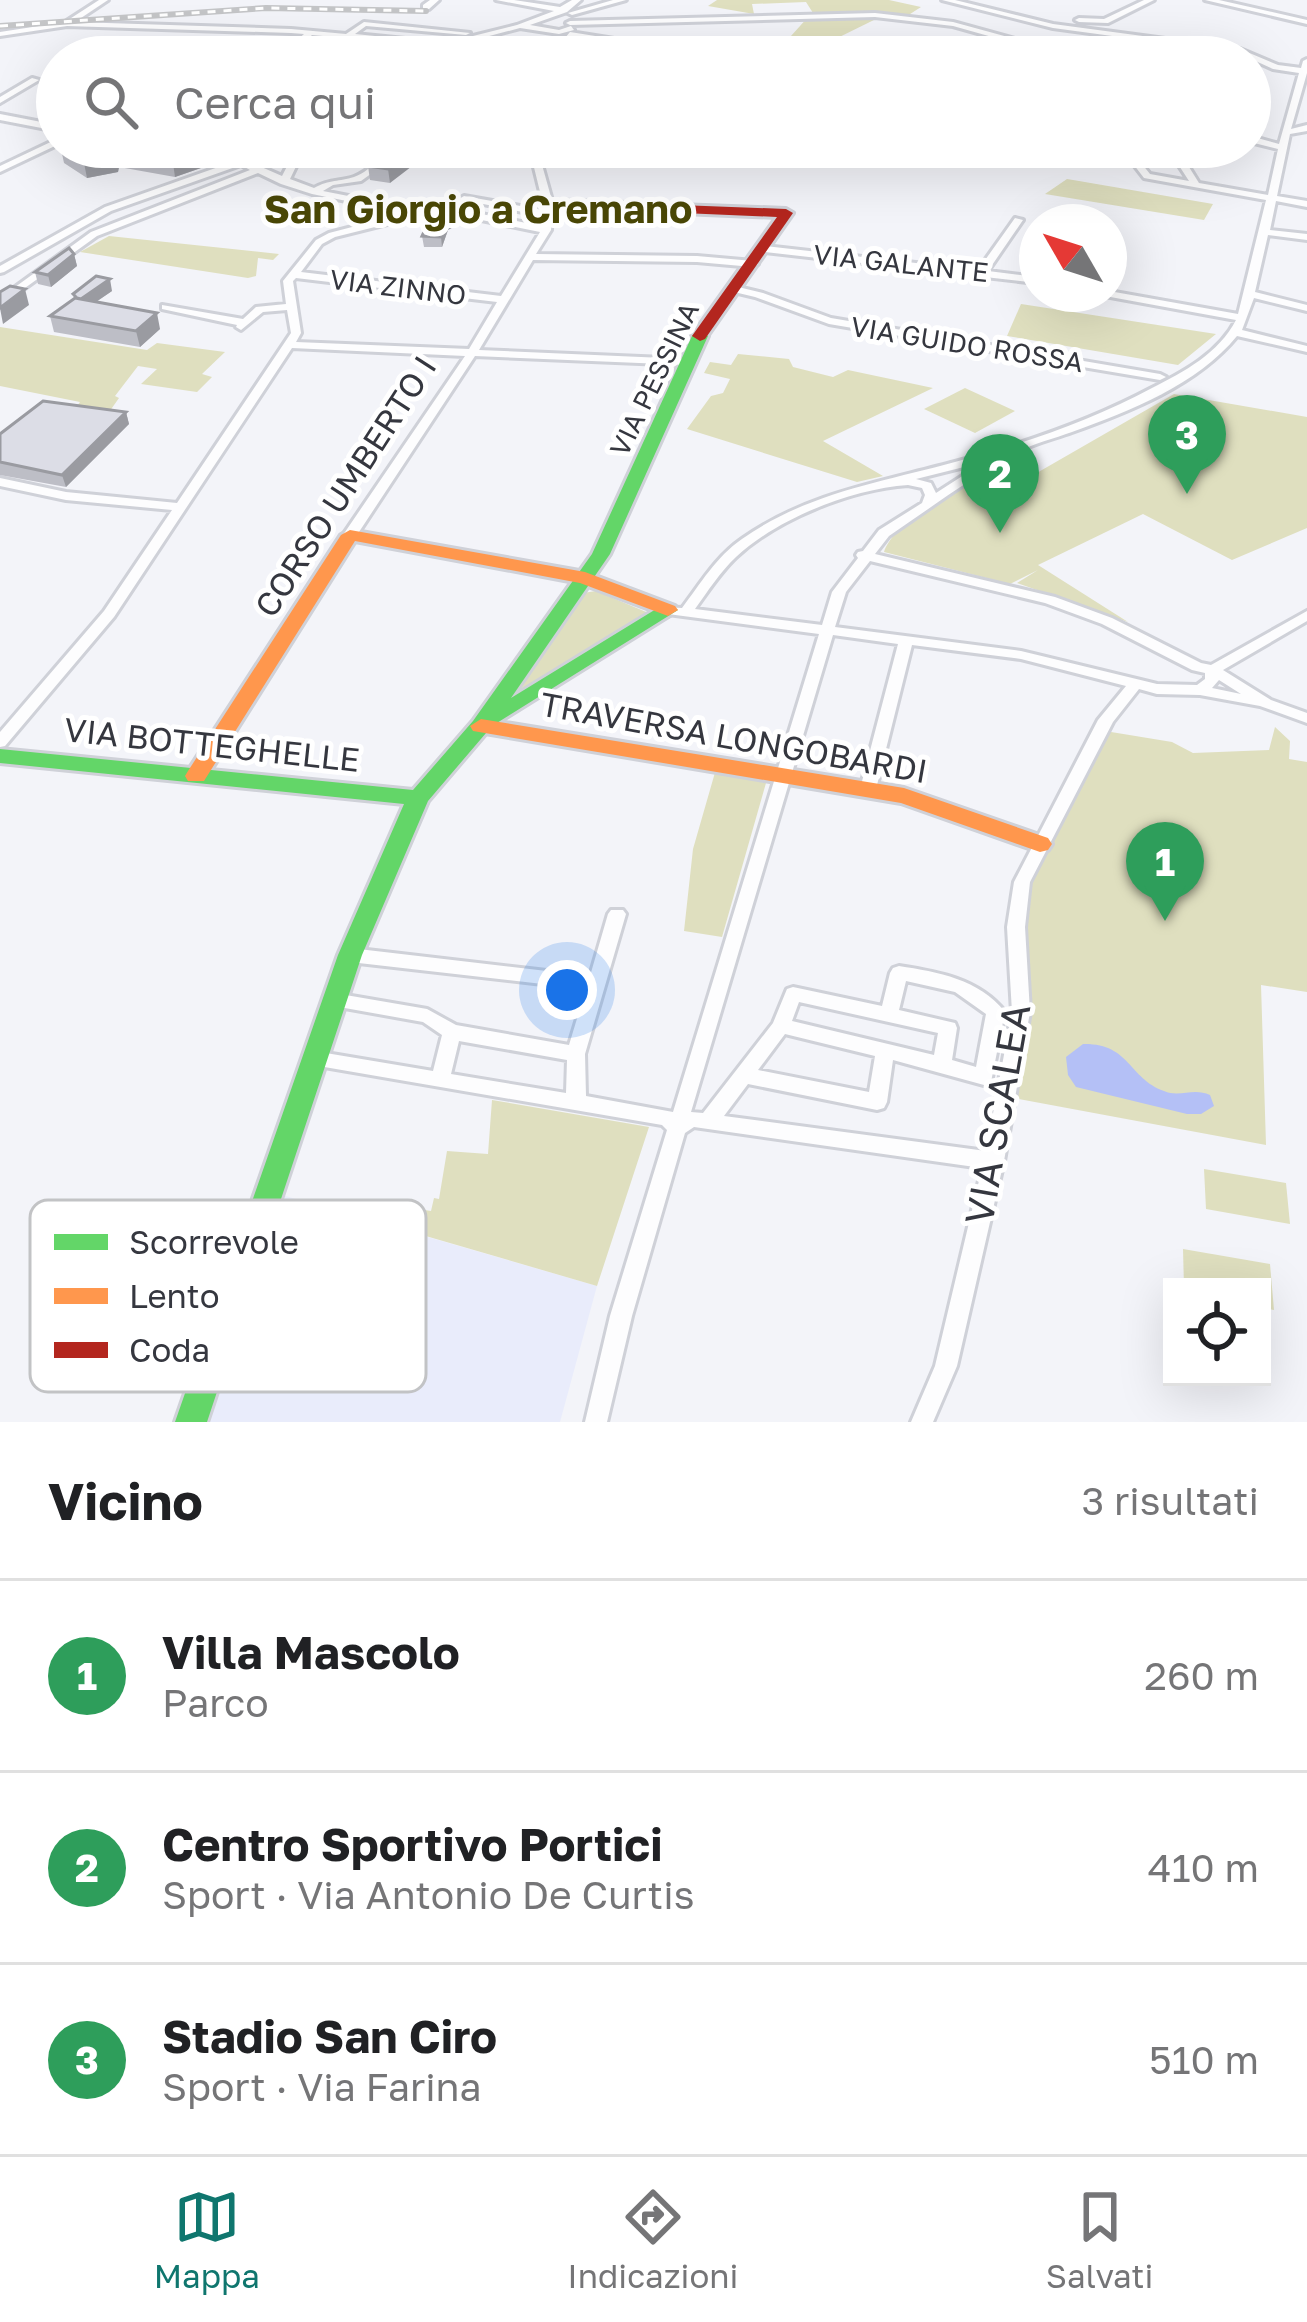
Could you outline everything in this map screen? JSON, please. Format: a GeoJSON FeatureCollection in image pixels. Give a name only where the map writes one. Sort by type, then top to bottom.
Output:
{"type":"FeatureCollection","features":[{"type":"Feature","properties":{"kind":"main road","name":"VIA PESSINA"},"geometry":{"type":"LineString","coordinates":[[482,726],[601,554],[687,362],[786,213],[547,209]]}},
{"type":"Feature","properties":{"kind":"main road"},"geometry":{"type":"LineString","coordinates":[[350,535],[585,578],[678,610]]}},
{"type":"Feature","properties":{"kind":"main road","name":"CORSO UMBERTO I"},"geometry":{"type":"LineString","coordinates":[[196,776],[350,535]]}},
{"type":"Feature","properties":{"kind":"main road"},"geometry":{"type":"LineString","coordinates":[[266,1200],[350,955],[418,798],[482,726],[678,610]]}},
{"type":"Feature","properties":{"kind":"main road","name":"TRAVERSA LONGOBARDI"},"geometry":{"type":"LineString","coordinates":[[482,726],[904,796],[1040,844]]}},
{"type":"Feature","properties":{"kind":"main road","name":"VIA BOTTEGHELLE"},"geometry":{"type":"LineString","coordinates":[[0,756],[418,798]]}},
{"type":"Feature","properties":{"kind":"main road"},"geometry":{"type":"LineString","coordinates":[[191,1422],[201,1392]]}},
{"type":"Feature","properties":{"kind":"street"},"geometry":{"type":"LineString","coordinates":[[67,24],[104,0]]}},
{"type":"Feature","properties":{"kind":"street"},"geometry":{"type":"LineString","coordinates":[[426,7],[435,0]]}},
{"type":"Feature","properties":{"kind":"street"},"geometry":{"type":"LineString","coordinates":[[500,0],[630,36]]}},
{"type":"Feature","properties":{"kind":"street"},"geometry":{"type":"LineString","coordinates":[[563,36],[577,0]]}},
{"type":"Feature","properties":{"kind":"street"},"geometry":{"type":"LineString","coordinates":[[528,24],[559,32],[570,21],[622,0]]}},
{"type":"Feature","properties":{"kind":"street"},"geometry":{"type":"LineString","coordinates":[[948,0],[1053,26],[1128,36]]}},
{"type":"Feature","properties":{"kind":"street"},"geometry":{"type":"LineString","coordinates":[[1029,36],[1068,20],[1105,21],[1150,0]]}},
{"type":"Feature","properties":{"kind":"street"},"geometry":{"type":"LineString","coordinates":[[1209,0],[1307,22]]}},
{"type":"Feature","properties":{"kind":"street"},"geometry":{"type":"LineString","coordinates":[[472,36],[547,17],[570,21],[875,15],[953,24],[998,36]]}},
{"type":"Feature","properties":{"kind":"street"},"geometry":{"type":"LineString","coordinates":[[0,34],[67,24],[366,36]]}},
{"type":"Feature","properties":{"kind":"street"},"geometry":{"type":"LineString","coordinates":[[349,34],[364,24],[475,35]]}},
{"type":"Feature","properties":{"kind":"street"},"geometry":{"type":"LineString","coordinates":[[306,36],[311,32]]}},
{"type":"Feature","properties":{"kind":"street"},"geometry":{"type":"LineString","coordinates":[[678,610],[752,538],[842,494],[945,472],[1060,434],[1194,369],[1235,332],[1249,294],[1274,198],[1281,147],[1305,66],[1271,65]]}},
{"type":"Feature","properties":{"kind":"street"},"geometry":{"type":"LineString","coordinates":[[0,100],[35,80]]}},
{"type":"Feature","properties":{"kind":"street"},"geometry":{"type":"LineString","coordinates":[[0,117],[36,124]]}},
{"type":"Feature","properties":{"kind":"street"},"geometry":{"type":"LineString","coordinates":[[0,128],[16,120]]}},
{"type":"Feature","properties":{"kind":"street"},"geometry":{"type":"LineString","coordinates":[[1285,134],[1307,128]]}},
{"type":"Feature","properties":{"kind":"street"},"geometry":{"type":"LineString","coordinates":[[1271,144],[1281,147]]}},
{"type":"Feature","properties":{"kind":"street"},"geometry":{"type":"LineString","coordinates":[[0,170],[36,152]]}},
{"type":"Feature","properties":{"kind":"street"},"geometry":{"type":"LineString","coordinates":[[4,268],[108,209],[208,168]]}},
{"type":"Feature","properties":{"kind":"street"},"geometry":{"type":"LineString","coordinates":[[253,168],[315,193],[411,218],[419,213],[447,212],[546,230],[547,209],[537,168]]}},
{"type":"Feature","properties":{"kind":"street"},"geometry":{"type":"LineString","coordinates":[[284,182],[291,168]]}},
{"type":"Feature","properties":{"kind":"street"},"geometry":{"type":"LineString","coordinates":[[315,193],[330,183],[358,179],[374,168]]}},
{"type":"Feature","properties":{"kind":"street"},"geometry":{"type":"LineString","coordinates":[[1141,168],[1147,176],[1307,204]]}},
{"type":"Feature","properties":{"kind":"street"},"geometry":{"type":"LineString","coordinates":[[1185,168],[1196,185]]}},
{"type":"Feature","properties":{"kind":"street"},"geometry":{"type":"LineString","coordinates":[[2,296],[118,222],[257,170]]}},
{"type":"Feature","properties":{"kind":"street"},"geometry":{"type":"LineString","coordinates":[[447,212],[461,194],[547,209]]}},
{"type":"Feature","properties":{"kind":"street"},"geometry":{"type":"LineString","coordinates":[[0,742],[109,614],[289,345],[296,333],[287,285],[292,274],[332,235],[396,214]]}},
{"type":"Feature","properties":{"kind":"street"},"geometry":{"type":"LineString","coordinates":[[983,271],[1018,220]]}},
{"type":"Feature","properties":{"kind":"street","name":"CORSO UMBERTO I"},"geometry":{"type":"LineString","coordinates":[[350,535],[472,353],[546,230]]}},
{"type":"Feature","properties":{"kind":"street"},"geometry":{"type":"LineString","coordinates":[[1265,232],[1307,237]]}},
{"type":"Feature","properties":{"kind":"street","name":"VIA GALANTE"},"geometry":{"type":"LineString","coordinates":[[530,257],[594,261],[759,256],[1019,277]]}},
{"type":"Feature","properties":{"kind":"street"},"geometry":{"type":"LineString","coordinates":[[4,268],[41,271]]}},
{"type":"Feature","properties":{"kind":"street","name":"VIA ZINNO"},"geometry":{"type":"LineString","coordinates":[[292,274],[503,299]]}},
{"type":"Feature","properties":{"kind":"street","name":"VIA GUIDO ROSSA"},"geometry":{"type":"LineString","coordinates":[[732,291],[779,301],[830,321],[1160,376]]}},
{"type":"Feature","properties":{"kind":"street"},"geometry":{"type":"LineString","coordinates":[[1249,294],[1307,308]]}},
{"type":"Feature","properties":{"kind":"street"},"geometry":{"type":"LineString","coordinates":[[1127,297],[1241,318]]}},
{"type":"Feature","properties":{"kind":"street"},"geometry":{"type":"LineString","coordinates":[[166,308],[243,325],[260,309],[290,308]]}},
{"type":"Feature","properties":{"kind":"street"},"geometry":{"type":"LineString","coordinates":[[1235,332],[1307,349]]}},
{"type":"Feature","properties":{"kind":"street"},"geometry":{"type":"LineString","coordinates":[[289,345],[687,362]]}},
{"type":"Feature","properties":{"kind":"street"},"geometry":{"type":"LineString","coordinates":[[596,1422],[620,1316],[685,1119],[780,772],[838,592],[863,555],[927,501],[1016,446]]}},
{"type":"Feature","properties":{"kind":"street"},"geometry":{"type":"LineString","coordinates":[[899,479],[927,486],[931,495],[927,501]]}},
{"type":"Feature","properties":{"kind":"street"},"geometry":{"type":"LineString","coordinates":[[0,482],[66,496],[179,507]]}},
{"type":"Feature","properties":{"kind":"street"},"geometry":{"type":"LineString","coordinates":[[863,555],[1050,600],[1213,670],[1266,703]]}},
{"type":"Feature","properties":{"kind":"street"},"geometry":{"type":"LineString","coordinates":[[678,610],[1021,655],[1134,685],[1200,690],[1266,703],[1307,718]]}},
{"type":"Feature","properties":{"kind":"street"},"geometry":{"type":"LineString","coordinates":[[1213,670],[1307,615]]}},
{"type":"Feature","properties":{"kind":"street"},"geometry":{"type":"LineString","coordinates":[[868,789],[904,643]]}},
{"type":"Feature","properties":{"kind":"street"},"geometry":{"type":"LineString","coordinates":[[1200,690],[1212,681],[1213,670]]}},
{"type":"Feature","properties":{"kind":"street","name":"VIA SCALEA"},"geometry":{"type":"LineString","coordinates":[[922,1422],[946,1366],[994,1161],[1021,1012],[1016,927],[1022,882],[1106,720],[1134,685]]}},
{"type":"Feature","properties":{"kind":"street"},"geometry":{"type":"LineString","coordinates":[[576,1102],[576,1054],[617,914]]}},
{"type":"Feature","properties":{"kind":"street"},"geometry":{"type":"LineString","coordinates":[[350,955],[595,983]]}},
{"type":"Feature","properties":{"kind":"street"},"geometry":{"type":"LineString","coordinates":[[781,1026],[984,1076],[996,1012],[958,983],[899,973],[889,1015]]}},
{"type":"Feature","properties":{"kind":"street"},"geometry":{"type":"LineString","coordinates":[[685,1119],[742,1075],[781,1026],[794,994],[948,1028],[942,1064]]}},
{"type":"Feature","properties":{"kind":"street"},"geometry":{"type":"LineString","coordinates":[[334,1000],[427,1016],[452,1032],[576,1054]]}},
{"type":"Feature","properties":{"kind":"street"},"geometry":{"type":"LineString","coordinates":[[440,1080],[452,1032]]}},
{"type":"Feature","properties":{"kind":"street"},"geometry":{"type":"LineString","coordinates":[[742,1075],[877,1102],[885,1049]]}},
{"type":"Feature","properties":{"kind":"street"},"geometry":{"type":"LineString","coordinates":[[314,1059],[685,1119],[994,1161]]}},
{"type":"Feature","properties":{"kind":"shaded area"},"geometry":{"type":"Polygon","coordinates":[[[426,1237],[597,1286],[560,1422],[206,1422],[216,1392],[426,1392],[426,1237]]]}},
{"type":"Feature","properties":{"kind":"green space"},"geometry":{"type":"Polygon","coordinates":[[[717,0],[889,0],[921,7],[907,16],[813,13],[806,2],[752,4],[754,14],[708,6],[717,0]]]}},
{"type":"Feature","properties":{"kind":"green space"},"geometry":{"type":"Polygon","coordinates":[[[809,16],[878,18],[841,36],[791,36],[809,16]]]}},
{"type":"Feature","properties":{"kind":"green space"},"geometry":{"type":"Polygon","coordinates":[[[1067,179],[1213,204],[1204,220],[1045,194],[1067,179]]]}},
{"type":"Feature","properties":{"kind":"green space"},"geometry":{"type":"Polygon","coordinates":[[[109,236],[279,254],[273,260],[258,258],[256,276],[248,278],[80,252],[109,236]]]}},
{"type":"Feature","properties":{"kind":"green space"},"geometry":{"type":"Polygon","coordinates":[[[1019,309],[1216,334],[1178,365],[1007,336],[1019,309]]]}},
{"type":"Feature","properties":{"kind":"green space"},"geometry":{"type":"Polygon","coordinates":[[[0,327],[147,350],[157,343],[225,352],[202,374],[212,377],[197,392],[141,384],[157,369],[138,366],[107,415],[74,410],[80,402],[0,386],[0,327]]]}},
{"type":"Feature","properties":{"kind":"green space"},"geometry":{"type":"Polygon","coordinates":[[[738,354],[789,359],[793,367],[833,377],[848,370],[933,388],[823,441],[883,476],[857,482],[687,429],[711,396],[723,393],[730,379],[704,373],[710,362],[731,365],[738,354]]]}},
{"type":"Feature","properties":{"kind":"green space"},"geometry":{"type":"Polygon","coordinates":[[[965,388],[1015,411],[975,433],[924,409],[965,388]]]}},
{"type":"Feature","properties":{"kind":"green space"},"geometry":{"type":"Polygon","coordinates":[[[1174,394],[1307,417],[1307,528],[1232,560],[1143,514],[1038,565],[1128,622],[1017,583],[1038,570],[1010,584],[884,552],[907,522],[950,492],[997,473],[1035,474],[1174,394]]]}},
{"type":"Feature","properties":{"kind":"green space"},"geometry":{"type":"Polygon","coordinates":[[[596,591],[651,614],[508,701],[583,593],[596,591]]]}},
{"type":"Feature","properties":{"kind":"green space"},"geometry":{"type":"Polygon","coordinates":[[[1275,727],[1290,741],[1289,759],[1307,762],[1307,992],[1261,985],[1266,1145],[1013,1098],[1029,1016],[1022,942],[1027,881],[1105,731],[1172,742],[1193,753],[1269,750],[1275,727]]]}},
{"type":"Feature","properties":{"kind":"green space"},"geometry":{"type":"Polygon","coordinates":[[[716,769],[766,783],[722,937],[684,931],[693,849],[716,769]]]}},
{"type":"Feature","properties":{"kind":"green space"},"geometry":{"type":"Polygon","coordinates":[[[492,1100],[649,1127],[597,1286],[426,1236],[426,1210],[431,1211],[434,1198],[439,1199],[447,1151],[488,1154],[492,1100]]]}},
{"type":"Feature","properties":{"kind":"green space"},"geometry":{"type":"Polygon","coordinates":[[[1204,1169],[1286,1183],[1290,1224],[1206,1209],[1204,1169]]]}},
{"type":"Feature","properties":{"kind":"green space"},"geometry":{"type":"Polygon","coordinates":[[[1183,1249],[1270,1264],[1274,1310],[1271,1278],[1184,1278],[1183,1249]]]}},
{"type":"Feature","properties":{"kind":"water"},"geometry":{"type":"Polygon","coordinates":[[[1083,1044],[1110,1049],[1164,1091],[1210,1095],[1214,1106],[1201,1114],[1187,1114],[1076,1087],[1068,1075],[1066,1057],[1083,1044]]]}},
{"type":"Feature","properties":{"kind":"building"},"geometry":{"type":"Polygon","coordinates":[[[434,210],[463,211],[447,220],[441,237],[422,236],[434,210]]]}},
{"type":"Feature","properties":{"kind":"building"},"geometry":{"type":"Polygon","coordinates":[[[69,248],[74,254],[48,275],[35,272],[69,248]]]}},
{"type":"Feature","properties":{"kind":"building"},"geometry":{"type":"Polygon","coordinates":[[[96,276],[110,279],[81,299],[73,294],[96,276]]]}},
{"type":"Feature","properties":{"kind":"building"},"geometry":{"type":"Polygon","coordinates":[[[10,286],[25,289],[0,308],[0,292],[10,286]]]}},
{"type":"Feature","properties":{"kind":"building"},"geometry":{"type":"Polygon","coordinates":[[[75,298],[157,313],[136,331],[50,316],[75,298]]]}},
{"type":"Feature","properties":{"kind":"building"},"geometry":{"type":"Polygon","coordinates":[[[43,401],[126,412],[62,475],[0,462],[0,434],[43,401]]]}},
{"type":"Feature","properties":{"kind":"railway"},"geometry":{"type":"LineString","coordinates":[[0,26],[266,8],[426,11]]}},
{"type":"Feature","properties":{"kind":"traffic: fast"},"geometry":{"type":"LineString","coordinates":[[267,1200],[350,955],[418,798],[481,726],[601,554],[700,336]]}},
{"type":"Feature","properties":{"kind":"traffic: fast"},"geometry":{"type":"LineString","coordinates":[[492,719],[668,610]]}},
{"type":"Feature","properties":{"kind":"traffic: fast"},"geometry":{"type":"LineString","coordinates":[[0,756],[418,798]]}},
{"type":"Feature","properties":{"kind":"traffic: fast"},"geometry":{"type":"LineString","coordinates":[[191,1422],[201,1392]]}},
{"type":"Feature","properties":{"kind":"traffic: slow"},"geometry":{"type":"LineString","coordinates":[[196,776],[350,535],[585,578],[668,610]]}},
{"type":"Feature","properties":{"kind":"traffic: slow"},"geometry":{"type":"LineString","coordinates":[[481,726],[904,796],[1040,844]]}},
{"type":"Feature","properties":{"kind":"traffic: jam"},"geometry":{"type":"LineString","coordinates":[[548,204],[786,213],[700,336]]}},
{"type":"Feature","properties":{"kind":"place","name":"Stadio San Ciro"},"geometry":{"type":"Point","coordinates":[1187,494]}},
{"type":"Feature","properties":{"kind":"place","name":"Centro Sportivo Portici"},"geometry":{"type":"Point","coordinates":[1000,533]}},
{"type":"Feature","properties":{"kind":"place","name":"Villa Mascolo"},"geometry":{"type":"Point","coordinates":[1165,921]}},
{"type":"Feature","properties":{"kind":"district","name":"San Giorgio a Cremano"},"geometry":{"type":"Point","coordinates":[478,208]}}]}
